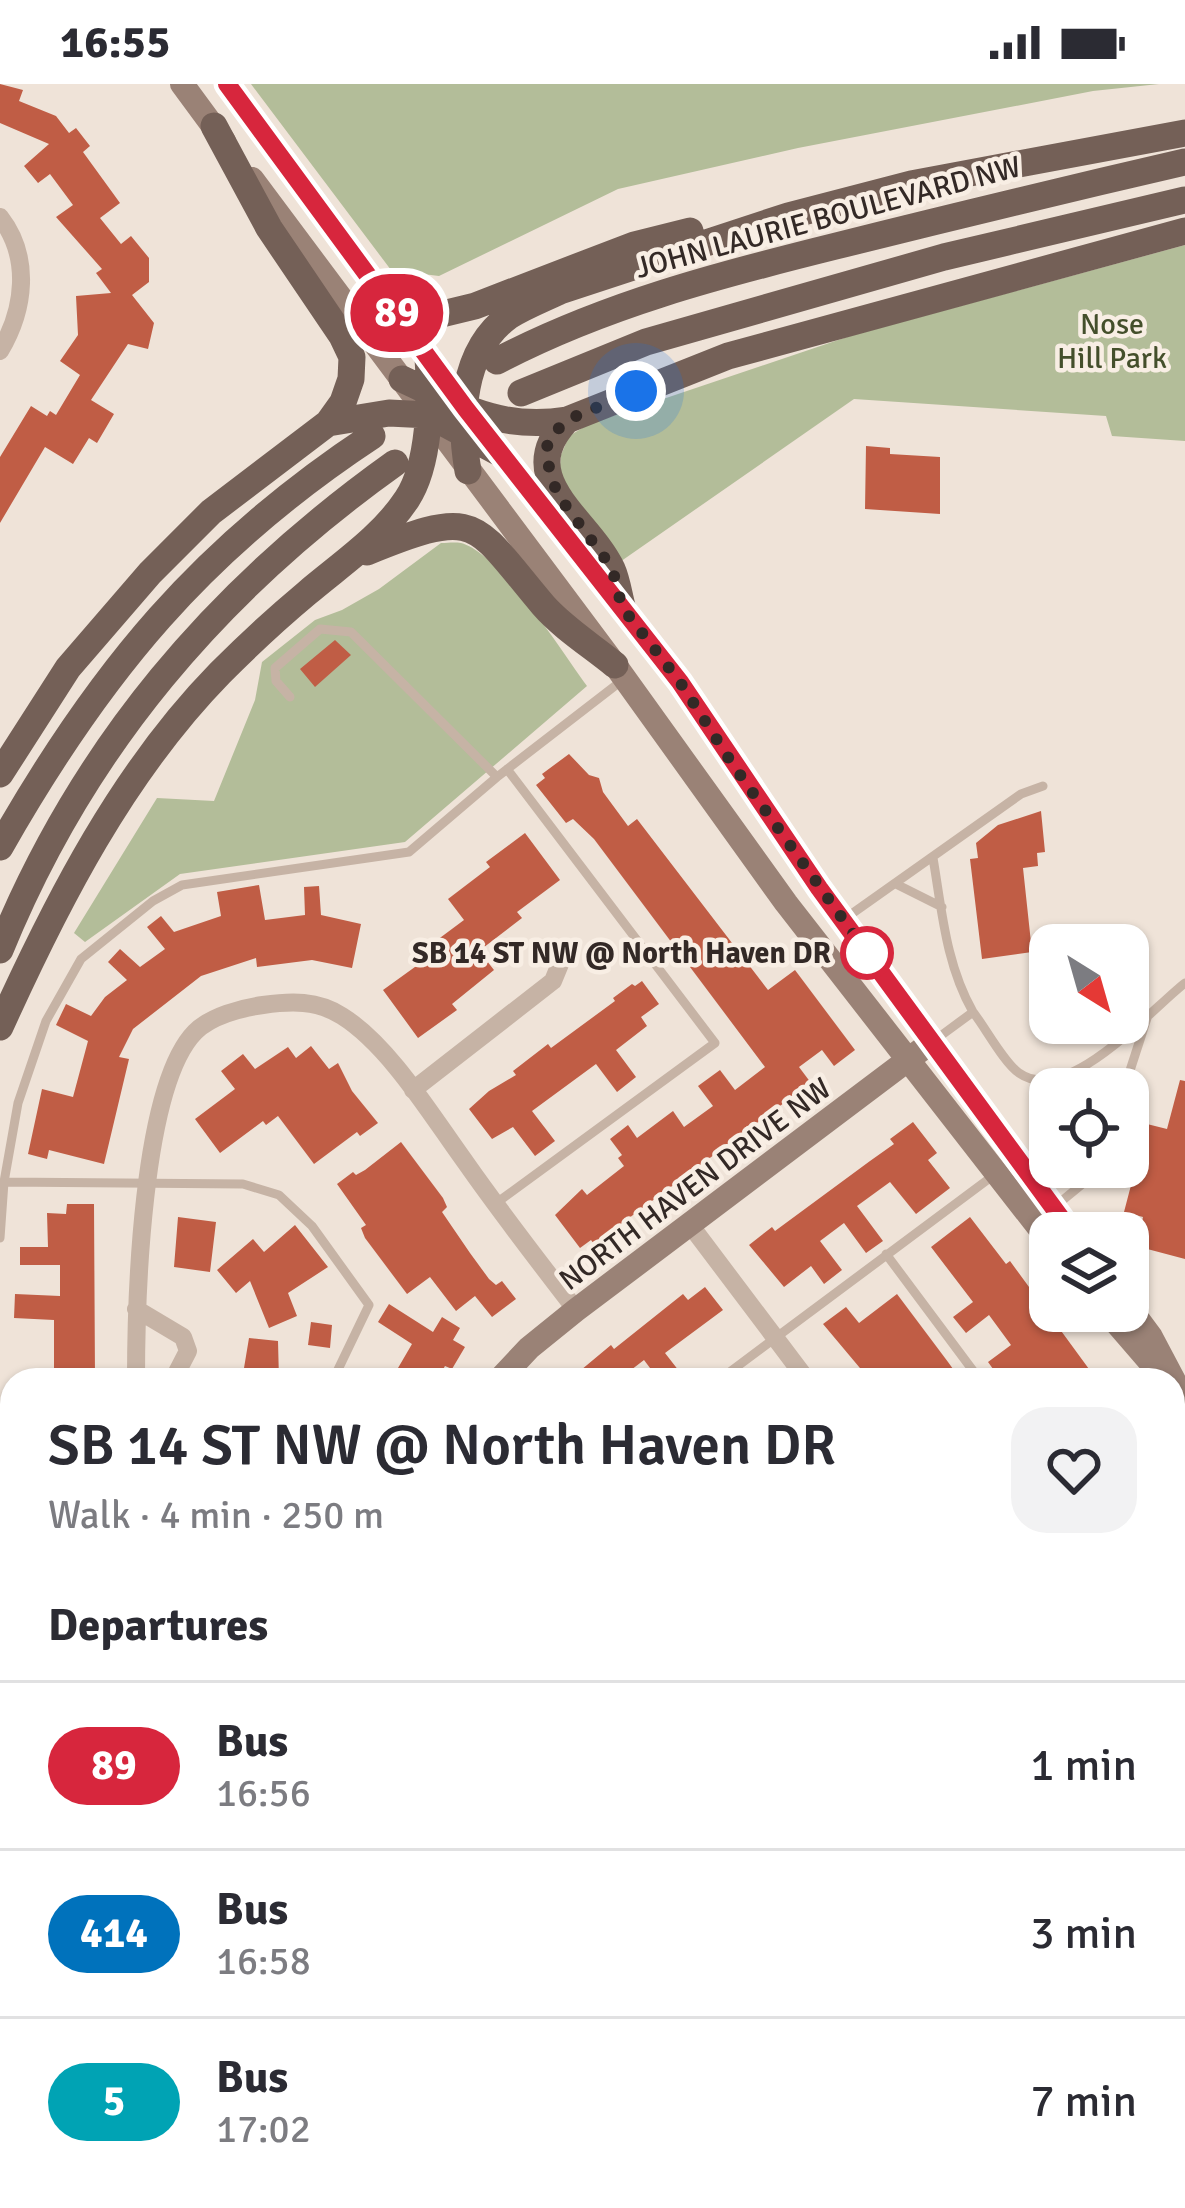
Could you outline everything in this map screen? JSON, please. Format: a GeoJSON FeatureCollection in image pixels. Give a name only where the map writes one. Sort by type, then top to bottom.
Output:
{"type":"FeatureCollection","features":[{"type":"Feature","properties":{"kind":"main road"},"geometry":{"type":"LineString","coordinates":[[182,84],[402,379],[430,404],[464,421],[499,452],[622,607],[1057,1212]]}},
{"type":"Feature","properties":{"kind":"main road"},"geometry":{"type":"LineString","coordinates":[[227,84],[392,305],[464,421]]}},
{"type":"Feature","properties":{"kind":"main road"},"geometry":{"type":"LineString","coordinates":[[0,774],[68,668],[150,573],[211,512],[328,423],[351,379],[352,357],[342,336],[269,228],[214,127]]}},
{"type":"Feature","properties":{"kind":"main road"},"geometry":{"type":"LineString","coordinates":[[468,471],[464,421],[471,367],[490,334],[508,317],[560,291],[788,216],[966,172],[1185,133]]}},
{"type":"Feature","properties":{"kind":"main road","name":"JOHN LAURIE BOULEVARD NW"},"geometry":{"type":"LineString","coordinates":[[496,361],[584,320],[705,280],[1185,162]]}},
{"type":"Feature","properties":{"kind":"main road"},"geometry":{"type":"LineString","coordinates":[[521,393],[664,337],[944,256],[1185,200]]}},
{"type":"Feature","properties":{"kind":"main road"},"geometry":{"type":"LineString","coordinates":[[392,305],[442,314],[475,306],[634,245],[752,215],[788,216]]}},
{"type":"Feature","properties":{"kind":"main road"},"geometry":{"type":"LineString","coordinates":[[464,421],[567,420],[728,356],[1185,231]]}},
{"type":"Feature","properties":{"kind":"main road"},"geometry":{"type":"LineString","coordinates":[[0,1027],[76,872],[174,724],[260,634],[390,520],[409,496],[417,478],[430,404],[428,358]]}},
{"type":"Feature","properties":{"kind":"main road"},"geometry":{"type":"LineString","coordinates":[[328,423],[430,404]]}},
{"type":"Feature","properties":{"kind":"main road"},"geometry":{"type":"LineString","coordinates":[[430,404],[468,471],[715,807],[1029,1216]]}},
{"type":"Feature","properties":{"kind":"main road"},"geometry":{"type":"LineString","coordinates":[[567,420],[550,437],[545,453],[549,472],[557,494],[612,568],[622,607]]}},
{"type":"Feature","properties":{"kind":"main road"},"geometry":{"type":"LineString","coordinates":[[0,847],[46,766],[122,658],[187,585],[277,504],[372,436]]}},
{"type":"Feature","properties":{"kind":"main road"},"geometry":{"type":"LineString","coordinates":[[0,950],[58,826],[102,754],[148,692],[259,570],[325,513],[395,463]]}},
{"type":"Feature","properties":{"kind":"main road"},"geometry":{"type":"LineString","coordinates":[[346,560],[424,530],[457,526],[477,530],[495,543],[547,609],[620,672]]}},
{"type":"Feature","properties":{"kind":"main road","name":"NORTH HAVEN DRIVE NW"},"geometry":{"type":"LineString","coordinates":[[510,1368],[576,1310],[932,1041]]}},
{"type":"Feature","properties":{"kind":"main road"},"geometry":{"type":"LineString","coordinates":[[1125,1332],[1157,1368]]}},
{"type":"Feature","properties":{"kind":"main road"},"geometry":{"type":"LineString","coordinates":[[1147,1332],[1166,1368]]}},
{"type":"Feature","properties":{"kind":"street"},"geometry":{"type":"LineString","coordinates":[[0,217],[13,234],[22,268],[18,313],[0,351]]}},
{"type":"Feature","properties":{"kind":"street"},"geometry":{"type":"LineString","coordinates":[[413,1090],[553,981],[567,947]]}},
{"type":"Feature","properties":{"kind":"street"},"geometry":{"type":"LineString","coordinates":[[136,1368],[146,1185],[176,1061],[196,1030],[228,1013],[286,1002],[314,1003],[344,1016],[368,1037],[413,1090],[576,1310]]}},
{"type":"Feature","properties":{"kind":"street"},"geometry":{"type":"LineString","coordinates":[[692,1226],[798,1368]]}},
{"type":"Feature","properties":{"kind":"street"},"geometry":{"type":"LineString","coordinates":[[136,1309],[183,1337],[188,1351],[179,1368]]}},
{"type":"Feature","properties":{"kind":"lane"},"geometry":{"type":"LineString","coordinates":[[290,697],[276,681],[275,668],[320,629],[351,632],[497,777]]}},
{"type":"Feature","properties":{"kind":"lane"},"geometry":{"type":"LineString","coordinates":[[0,1238],[4,1182],[19,1103],[46,1022],[81,958],[182,885],[410,852],[620,672]]}},
{"type":"Feature","properties":{"kind":"lane"},"geometry":{"type":"LineString","coordinates":[[495,1204],[715,1043],[507,769]]}},
{"type":"Feature","properties":{"kind":"lane"},"geometry":{"type":"LineString","coordinates":[[843,920],[1021,794],[1043,786]]}},
{"type":"Feature","properties":{"kind":"lane"},"geometry":{"type":"LineString","coordinates":[[933,858],[958,985],[1019,1073],[1045,1081],[1066,1075],[1122,1043],[1150,1010],[1185,983]]}},
{"type":"Feature","properties":{"kind":"lane"},"geometry":{"type":"LineString","coordinates":[[896,884],[942,908]]}},
{"type":"Feature","properties":{"kind":"lane"},"geometry":{"type":"LineString","coordinates":[[1131,1068],[1150,1010]]}},
{"type":"Feature","properties":{"kind":"lane"},"geometry":{"type":"LineString","coordinates":[[932,1041],[973,1012]]}},
{"type":"Feature","properties":{"kind":"lane"},"geometry":{"type":"LineString","coordinates":[[735,1368],[995,1174]]}},
{"type":"Feature","properties":{"kind":"lane"},"geometry":{"type":"LineString","coordinates":[[4,1182],[242,1184],[279,1195],[312,1226],[369,1305],[338,1368]]}},
{"type":"Feature","properties":{"kind":"lane"},"geometry":{"type":"LineString","coordinates":[[1053,1207],[1077,1188]]}},
{"type":"Feature","properties":{"kind":"lane"},"geometry":{"type":"LineString","coordinates":[[886,1254],[971,1368]]}},
{"type":"Feature","properties":{"kind":"green space"},"geometry":{"type":"Polygon","coordinates":[[[251,84],[1159,84],[1093,91],[798,148],[618,189],[439,276],[391,270],[251,84]]]}},
{"type":"Feature","properties":{"kind":"green space","name":"Nose Hill Park"},"geometry":{"type":"Polygon","coordinates":[[[1185,245],[1185,441],[1112,436],[1106,416],[854,399],[617,564],[559,477],[569,436],[589,424],[850,336],[1185,245]]]}},
{"type":"Feature","properties":{"kind":"green space"},"geometry":{"type":"Polygon","coordinates":[[[441,543],[461,543],[494,565],[587,686],[405,842],[180,874],[85,942],[74,933],[157,798],[214,801],[255,700],[262,662],[315,620],[379,589],[441,543]]]}},
{"type":"Feature","properties":{"kind":"building"},"geometry":{"type":"Polygon","coordinates":[[[0,84],[23,90],[19,101],[56,116],[69,133],[76,128],[90,146],[83,152],[120,203],[100,218],[121,244],[131,236],[149,258],[149,282],[132,295],[154,323],[148,349],[128,344],[91,400],[114,414],[97,443],[89,438],[73,464],[45,447],[0,523],[0,457],[31,406],[47,416],[50,411],[56,415],[80,375],[60,361],[78,335],[76,296],[111,293],[96,273],[102,269],[56,217],[73,205],[50,174],[38,183],[24,166],[49,144],[0,123],[0,84]]]}},
{"type":"Feature","properties":{"kind":"building"},"geometry":{"type":"Polygon","coordinates":[[[866,446],[890,448],[890,454],[940,457],[940,514],[865,509],[866,446]]]}},
{"type":"Feature","properties":{"kind":"building"},"geometry":{"type":"Polygon","coordinates":[[[335,640],[351,655],[315,687],[300,669],[335,640]]]}},
{"type":"Feature","properties":{"kind":"building"},"geometry":{"type":"Polygon","coordinates":[[[569,754],[589,775],[599,778],[603,792],[628,826],[637,819],[768,990],[795,970],[855,1050],[834,1066],[822,1050],[799,1067],[811,1083],[594,1244],[591,1240],[580,1248],[555,1215],[582,1189],[587,1195],[624,1166],[610,1139],[628,1125],[637,1138],[673,1111],[684,1127],[713,1106],[698,1086],[720,1070],[735,1090],[765,1067],[594,839],[573,819],[566,823],[536,785],[545,778],[542,774],[569,754]]]}},
{"type":"Feature","properties":{"kind":"building"},"geometry":{"type":"Polygon","coordinates":[[[1041,811],[1045,852],[1037,853],[1038,866],[1023,868],[1029,952],[982,959],[970,859],[978,858],[976,843],[998,825],[1041,811]]]}},
{"type":"Feature","properties":{"kind":"building"},"geometry":{"type":"Polygon","coordinates":[[[525,833],[560,880],[517,912],[522,918],[479,951],[494,970],[452,1004],[457,1010],[418,1038],[383,990],[426,959],[421,952],[464,920],[448,899],[525,833]]]}},
{"type":"Feature","properties":{"kind":"building"},"geometry":{"type":"Polygon","coordinates":[[[259,885],[265,920],[305,915],[304,887],[319,886],[321,915],[361,924],[352,968],[312,960],[257,967],[256,958],[201,976],[133,1029],[119,1057],[129,1059],[104,1164],[49,1150],[47,1159],[28,1154],[42,1089],[73,1097],[88,1041],[56,1025],[66,1004],[91,1016],[127,980],[108,962],[120,949],[140,967],[165,949],[147,927],[161,916],[174,932],[221,916],[217,892],[259,885]]]}},
{"type":"Feature","properties":{"kind":"building"},"geometry":{"type":"Polygon","coordinates":[[[642,981],[659,1004],[641,1017],[647,1026],[616,1050],[636,1077],[617,1092],[596,1064],[532,1111],[555,1141],[535,1156],[513,1127],[492,1139],[469,1109],[516,1075],[513,1071],[548,1044],[551,1048],[642,981]]]}},
{"type":"Feature","properties":{"kind":"building"},"geometry":{"type":"Polygon","coordinates":[[[311,1046],[329,1069],[338,1063],[352,1091],[378,1123],[360,1136],[357,1132],[314,1164],[278,1116],[266,1125],[263,1121],[220,1153],[195,1119],[235,1089],[221,1071],[243,1054],[255,1069],[288,1047],[296,1058],[311,1046]]]}},
{"type":"Feature","properties":{"kind":"building"},"geometry":{"type":"Polygon","coordinates":[[[1180,1080],[1185,1081],[1185,1259],[1149,1249],[1149,1212],[1124,1212],[1130,1188],[1149,1188],[1149,1124],[1167,1129],[1180,1080]]]}},
{"type":"Feature","properties":{"kind":"building"},"geometry":{"type":"Polygon","coordinates":[[[913,1122],[937,1153],[928,1160],[950,1188],[916,1214],[890,1182],[857,1206],[883,1241],[866,1253],[844,1223],[820,1241],[842,1270],[824,1284],[811,1266],[784,1287],[749,1245],[894,1144],[890,1139],[913,1122]]]}},
{"type":"Feature","properties":{"kind":"building"},"geometry":{"type":"Polygon","coordinates":[[[401,1142],[443,1198],[447,1207],[442,1212],[489,1279],[496,1285],[502,1281],[516,1299],[492,1317],[475,1296],[456,1311],[430,1277],[407,1294],[365,1238],[361,1228],[366,1225],[337,1184],[365,1170],[401,1142]]]}},
{"type":"Feature","properties":{"kind":"building"},"geometry":{"type":"Polygon","coordinates":[[[67,1204],[94,1204],[95,1368],[54,1368],[54,1320],[14,1318],[15,1294],[60,1296],[60,1265],[20,1265],[20,1247],[48,1247],[47,1213],[66,1214],[67,1204]]]}},
{"type":"Feature","properties":{"kind":"building"},"geometry":{"type":"Polygon","coordinates":[[[178,1217],[216,1222],[210,1272],[174,1267],[178,1217]]]}},
{"type":"Feature","properties":{"kind":"building"},"geometry":{"type":"Polygon","coordinates":[[[970,1217],[1029,1287],[1029,1332],[1062,1332],[1088,1368],[992,1368],[988,1362],[1011,1345],[989,1315],[966,1333],[953,1317],[973,1302],[931,1247],[970,1217]]]}},
{"type":"Feature","properties":{"kind":"building"},"geometry":{"type":"Polygon","coordinates":[[[295,1225],[328,1267],[288,1293],[297,1316],[269,1328],[250,1281],[236,1293],[217,1270],[253,1239],[264,1252],[295,1225]]]}},
{"type":"Feature","properties":{"kind":"building"},"geometry":{"type":"Polygon","coordinates":[[[705,1287],[723,1310],[665,1353],[677,1368],[650,1368],[644,1360],[634,1368],[583,1368],[683,1294],[688,1300],[705,1287]]]}},
{"type":"Feature","properties":{"kind":"building"},"geometry":{"type":"Polygon","coordinates":[[[897,1294],[952,1368],[860,1368],[823,1324],[846,1307],[859,1323],[897,1294]]]}},
{"type":"Feature","properties":{"kind":"building"},"geometry":{"type":"Polygon","coordinates":[[[389,1304],[433,1332],[442,1317],[460,1328],[453,1340],[465,1347],[453,1368],[398,1368],[412,1344],[378,1322],[389,1304]]]}},
{"type":"Feature","properties":{"kind":"building"},"geometry":{"type":"Polygon","coordinates":[[[311,1322],[332,1325],[330,1348],[308,1345],[311,1322]]]}},
{"type":"Feature","properties":{"kind":"building"},"geometry":{"type":"Polygon","coordinates":[[[249,1338],[278,1341],[279,1368],[244,1368],[249,1338]]]}},
{"type":"Feature","properties":{"kind":"bus line","name":"89"},"geometry":{"type":"LineString","coordinates":[[227,84],[466,409],[680,682],[819,888],[1057,1212]]}},
{"type":"Feature","properties":{"kind":"place","name":"SB 14 ST NW @ North Haven DR"},"geometry":{"type":"Point","coordinates":[867,953]}},
{"type":"Feature","properties":{"kind":"route"},"geometry":{"type":"LineString","coordinates":[[636,391],[567,420],[550,437],[545,453],[557,494],[612,568],[622,607],[680,682],[867,953]]}}]}
